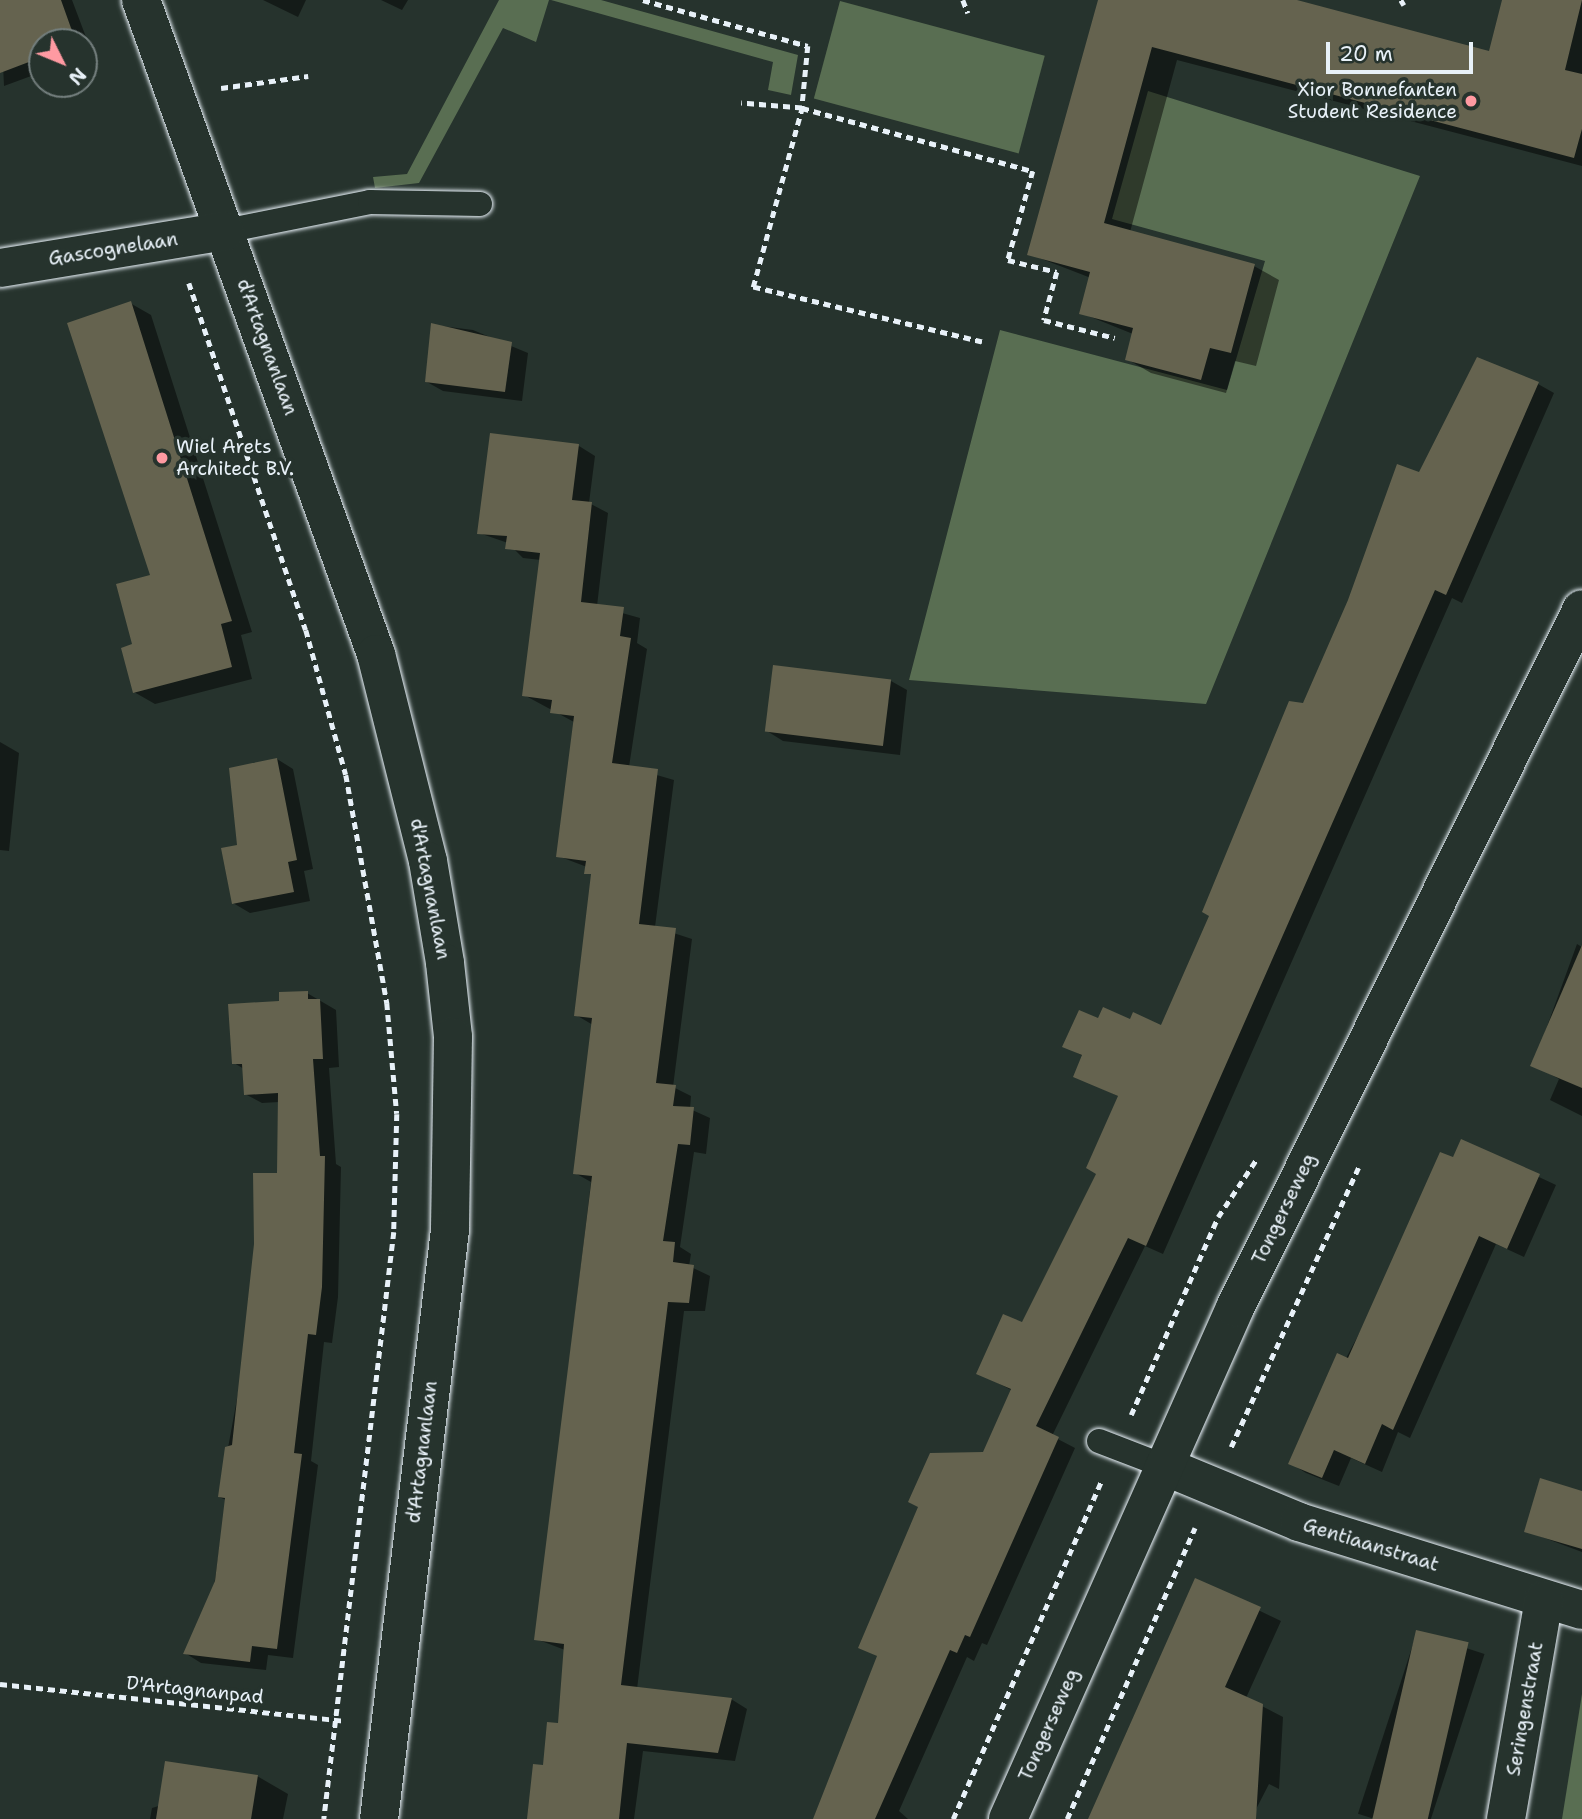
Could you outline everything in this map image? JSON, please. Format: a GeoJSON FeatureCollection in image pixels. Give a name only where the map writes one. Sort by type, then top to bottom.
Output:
{"type":"FeatureCollection","features":[{"type":"Feature","properties":{"kind":"street","name":"d'Artagnanlaan"},"geometry":{"type":"LineString","coordinates":[[141,0],[376,654],[428,862],[448,997],[450,1230],[387,1726],[379,1819]]}},
{"type":"Feature","properties":{"kind":"street","name":"Gascognelaan"},"geometry":{"type":"LineString","coordinates":[[0,268],[225,231]]}},
{"type":"Feature","properties":{"kind":"street","name":"Tongerseweg"},"geometry":{"type":"LineString","coordinates":[[1008,1819],[1235,1308],[1582,609]]}},
{"type":"Feature","properties":{"kind":"street","name":"Gentiaanstraat"},"geometry":{"type":"LineString","coordinates":[[1164,1466],[1299,1522],[1582,1610]]}},
{"type":"Feature","properties":{"kind":"street","name":"Seringenstraat"},"geometry":{"type":"LineString","coordinates":[[1506,1819],[1544,1600]]}},
{"type":"Feature","properties":{"kind":"lane"},"geometry":{"type":"LineString","coordinates":[[225,231],[370,202],[480,204]]}},
{"type":"Feature","properties":{"kind":"lane"},"geometry":{"type":"LineString","coordinates":[[1108,1445],[1164,1466]]}},
{"type":"Feature","properties":{"kind":"path"},"geometry":{"type":"LineString","coordinates":[[643,0],[808,46],[802,108],[753,287],[982,342]]}},
{"type":"Feature","properties":{"kind":"path"},"geometry":{"type":"LineString","coordinates":[[962,0],[968,13]]}},
{"type":"Feature","properties":{"kind":"path"},"geometry":{"type":"LineString","coordinates":[[176,95],[308,76]]}},
{"type":"Feature","properties":{"kind":"path"},"geometry":{"type":"LineString","coordinates":[[741,103],[802,108],[1032,171],[1008,260],[1057,272],[1044,320],[1115,338]]}},
{"type":"Feature","properties":{"kind":"path"},"geometry":{"type":"LineString","coordinates":[[174,239],[320,683],[372,894],[387,1003],[397,1114],[394,1232],[331,1719],[324,1819]]}},
{"type":"Feature","properties":{"kind":"path"},"geometry":{"type":"LineString","coordinates":[[953,1819],[1108,1445],[1237,1182]]}},
{"type":"Feature","properties":{"kind":"path"},"geometry":{"type":"LineString","coordinates":[[1067,1819],[1195,1529]]}},
{"type":"Feature","properties":{"kind":"path","name":"D'Artagnanpad"},"geometry":{"type":"LineString","coordinates":[[0,1684],[387,1726]]}},
{"type":"Feature","properties":{"kind":"green space"},"geometry":{"type":"Polygon","coordinates":[[[499,0],[549,0],[536,42],[503,28],[419,183],[375,188],[373,177],[407,174],[499,0]]]}},
{"type":"Feature","properties":{"kind":"green space"},"geometry":{"type":"Polygon","coordinates":[[[551,0],[601,0],[798,55],[791,95],[768,90],[773,62],[551,0]]]}},
{"type":"Feature","properties":{"kind":"green space"},"geometry":{"type":"Polygon","coordinates":[[[840,1],[1045,56],[1019,153],[814,99],[840,1]]]}},
{"type":"Feature","properties":{"kind":"green space"},"geometry":{"type":"Polygon","coordinates":[[[1148,91],[1420,176],[1206,704],[909,680],[1000,330],[1227,390],[1265,261],[1112,219],[1148,91]]]}},
{"type":"Feature","properties":{"kind":"green space"},"geometry":{"type":"Polygon","coordinates":[[[1582,1694],[1582,1819],[1562,1819],[1582,1694]]]}},
{"type":"Feature","properties":{"kind":"building"},"geometry":{"type":"Polygon","coordinates":[[[0,0],[61,0],[71,28],[28,28],[28,62],[0,73],[0,0]]]}},
{"type":"Feature","properties":{"kind":"building"},"geometry":{"type":"Polygon","coordinates":[[[1098,0],[1297,0],[1489,51],[1502,0],[1582,0],[1565,70],[1582,74],[1582,129],[1574,158],[1152,47],[1104,223],[1255,264],[1231,353],[1210,348],[1201,380],[1125,360],[1133,328],[1079,314],[1090,272],[1027,255],[1098,0]]]}},
{"type":"Feature","properties":{"kind":"building"},"geometry":{"type":"Polygon","coordinates":[[[131,301],[232,621],[221,624],[232,667],[133,693],[121,648],[132,644],[116,584],[150,575],[67,323],[131,301]]]}},
{"type":"Feature","properties":{"kind":"building"},"geometry":{"type":"Polygon","coordinates":[[[431,323],[512,342],[505,392],[425,382],[431,323]]]}},
{"type":"Feature","properties":{"kind":"building"},"geometry":{"type":"Polygon","coordinates":[[[1477,357],[1539,382],[1446,595],[1435,590],[1146,1246],[1128,1238],[1036,1426],[1059,1437],[970,1637],[965,1635],[957,1653],[950,1650],[875,1819],[813,1819],[877,1656],[858,1648],[918,1507],[908,1502],[930,1453],[983,1452],[1011,1389],[976,1374],[1003,1314],[1022,1322],[1096,1174],[1086,1168],[1118,1096],[1073,1077],[1082,1055],[1062,1047],[1079,1010],[1098,1018],[1103,1007],[1130,1019],[1133,1012],[1161,1025],[1209,916],[1202,912],[1289,701],[1303,703],[1348,600],[1397,464],[1419,472],[1477,357]]]}},
{"type":"Feature","properties":{"kind":"building"},"geometry":{"type":"Polygon","coordinates":[[[490,433],[579,444],[572,500],[592,502],[581,602],[624,607],[620,636],[631,638],[612,763],[658,769],[639,924],[676,928],[656,1083],[676,1085],[673,1106],[694,1107],[690,1145],[678,1144],[663,1241],[675,1242],[673,1262],[694,1265],[689,1303],[668,1302],[621,1685],[732,1698],[718,1753],[627,1743],[619,1819],[527,1819],[533,1764],[543,1765],[547,1722],[558,1723],[564,1644],[534,1640],[592,1176],[573,1174],[592,1018],[574,1016],[591,874],[584,874],[586,861],[556,857],[574,716],[550,713],[552,700],[522,696],[540,553],[505,549],[507,536],[477,534],[490,433]]]}},
{"type":"Feature","properties":{"kind":"building"},"geometry":{"type":"Polygon","coordinates":[[[773,665],[891,680],[883,746],[765,732],[773,665]]]}},
{"type":"Feature","properties":{"kind":"building"},"geometry":{"type":"Polygon","coordinates":[[[277,758],[297,860],[288,862],[294,892],[232,904],[221,848],[237,845],[229,768],[277,758]]]}},
{"type":"Feature","properties":{"kind":"building"},"geometry":{"type":"Polygon","coordinates":[[[1582,945],[1582,1088],[1530,1066],[1582,945]]]}},
{"type":"Feature","properties":{"kind":"building"},"geometry":{"type":"Polygon","coordinates":[[[308,991],[308,999],[320,999],[323,1059],[313,1059],[320,1156],[325,1156],[322,1287],[316,1335],[308,1334],[294,1453],[302,1454],[277,1649],[252,1646],[250,1662],[183,1654],[215,1581],[225,1498],[218,1497],[225,1447],[232,1445],[254,1244],[253,1173],[277,1173],[278,1093],[244,1095],[242,1064],[232,1064],[228,1004],[279,1001],[279,992],[308,991]]]}},
{"type":"Feature","properties":{"kind":"building"},"geometry":{"type":"Polygon","coordinates":[[[1461,1139],[1540,1174],[1507,1249],[1479,1236],[1393,1430],[1382,1424],[1365,1464],[1334,1450],[1322,1478],[1288,1464],[1337,1353],[1348,1358],[1440,1152],[1453,1157],[1461,1139]]]}},
{"type":"Feature","properties":{"kind":"building"},"geometry":{"type":"Polygon","coordinates":[[[1540,1478],[1582,1491],[1582,1549],[1524,1532],[1540,1478]]]}},
{"type":"Feature","properties":{"kind":"building"},"geometry":{"type":"Polygon","coordinates":[[[1195,1578],[1261,1607],[1225,1687],[1263,1704],[1256,1819],[1088,1819],[1195,1578]]]}},
{"type":"Feature","properties":{"kind":"building"},"geometry":{"type":"Polygon","coordinates":[[[1416,1630],[1469,1642],[1428,1819],[1372,1819],[1416,1630]]]}},
{"type":"Feature","properties":{"kind":"building"},"geometry":{"type":"Polygon","coordinates":[[[165,1761],[258,1775],[251,1819],[156,1819],[165,1761]]]}},
{"type":"Feature","properties":{"kind":"place","name":"Xior Bonnefanten Student Residence"},"geometry":{"type":"Point","coordinates":[1471,101]}},
{"type":"Feature","properties":{"kind":"place","name":"Wiel Arets Architect B.V."},"geometry":{"type":"Point","coordinates":[162,458]}}]}
